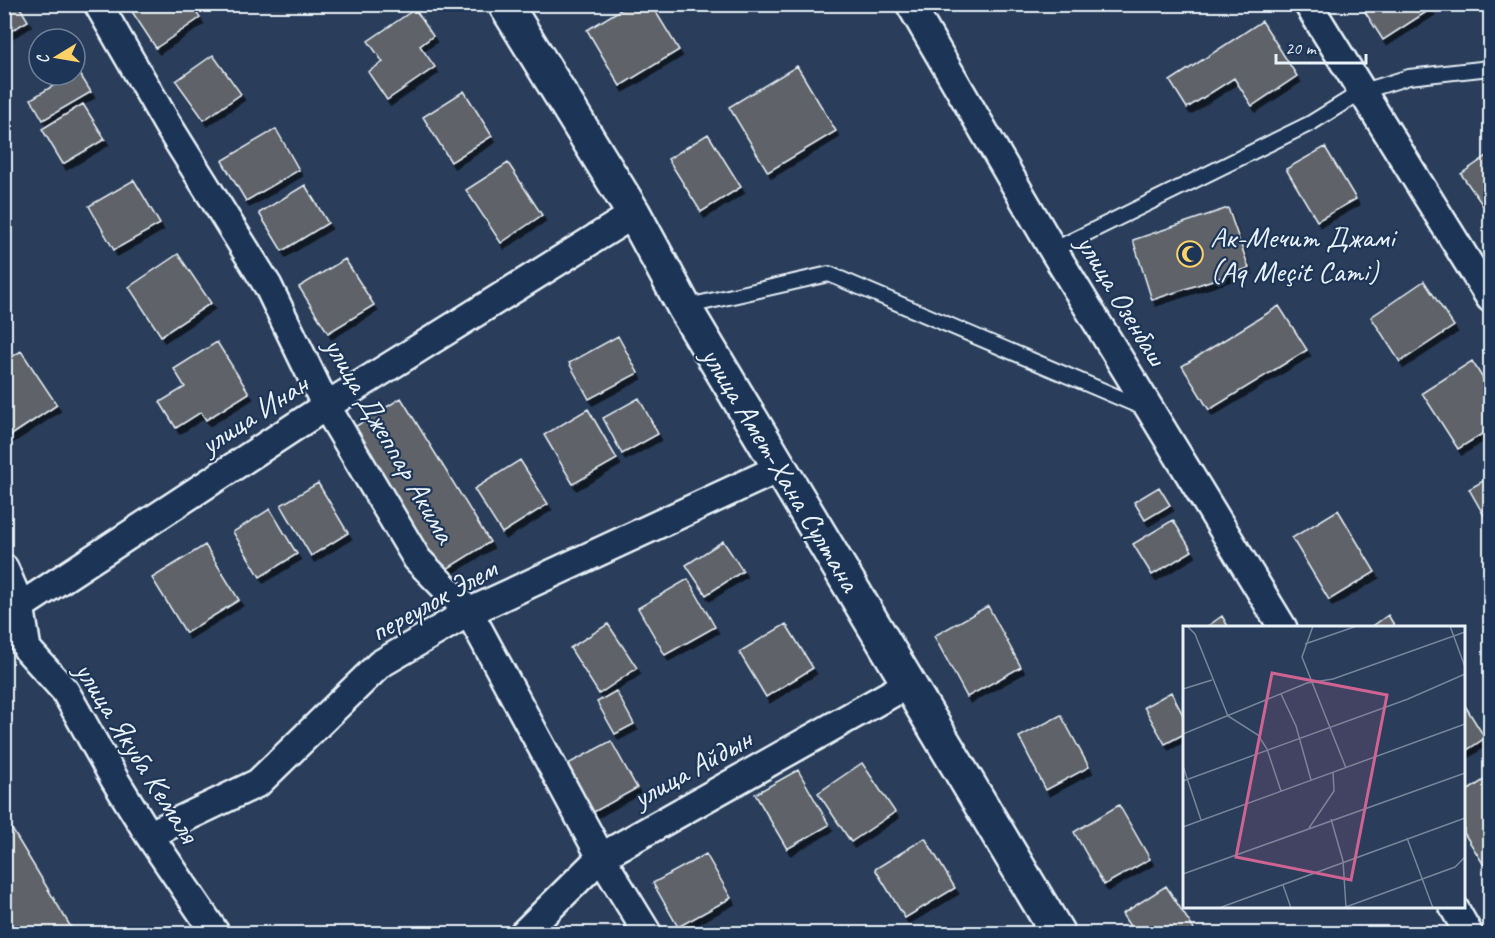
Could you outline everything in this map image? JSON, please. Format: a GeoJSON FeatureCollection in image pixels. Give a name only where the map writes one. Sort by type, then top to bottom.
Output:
{"type":"FeatureCollection","features":[{"type":"Feature","properties":{"kind":"street","name":"улица Джеппар Акима"},"geometry":{"type":"LineString","coordinates":[[98,4],[169,127],[268,286],[326,406],[417,559],[469,612],[601,857],[648,933]]}},
{"type":"Feature","properties":{"kind":"street","name":"улица Амет-Хана Султана"},"geometry":{"type":"LineString","coordinates":[[505,4],[634,214],[684,307],[1058,933]]}},
{"type":"Feature","properties":{"kind":"street","name":"улица Озенбаш"},"geometry":{"type":"LineString","coordinates":[[910,4],[1053,250],[1282,626]]}},
{"type":"Feature","properties":{"kind":"street"},"geometry":{"type":"LineString","coordinates":[[1308,4],[1491,298]]}},
{"type":"Feature","properties":{"kind":"street","name":"улица Инан"},"geometry":{"type":"LineString","coordinates":[[12,611],[326,406],[634,214]]}},
{"type":"Feature","properties":{"kind":"street","name":"переулок Элем"},"geometry":{"type":"LineString","coordinates":[[149,835],[258,783],[380,664],[469,612],[780,468]]}},
{"type":"Feature","properties":{"kind":"street","name":"улица Якуба Кемаля"},"geometry":{"type":"LineString","coordinates":[[4,568],[12,611],[27,649],[65,691],[149,835],[216,933]]}},
{"type":"Feature","properties":{"kind":"street","name":"улица Айдын"},"geometry":{"type":"LineString","coordinates":[[523,933],[601,857],[910,683]]}},
{"type":"Feature","properties":{"kind":"street"},"geometry":{"type":"LineString","coordinates":[[1454,908],[1469,933]]}},
{"type":"Feature","properties":{"kind":"lane"},"geometry":{"type":"LineString","coordinates":[[1053,250],[1311,123],[1361,92],[1408,77],[1491,68]]}},
{"type":"Feature","properties":{"kind":"lane"},"geometry":{"type":"LineString","coordinates":[[684,307],[829,274],[1151,411]]}},
{"type":"Feature","properties":{"kind":"building"},"geometry":{"type":"Polygon","coordinates":[[[4,4],[18,4],[28,21],[4,35],[4,4]]]}},
{"type":"Feature","properties":{"kind":"building"},"geometry":{"type":"Polygon","coordinates":[[[127,4],[191,4],[200,18],[156,48],[127,4]]]}},
{"type":"Feature","properties":{"kind":"building"},"geometry":{"type":"Polygon","coordinates":[[[630,4],[651,4],[679,50],[620,86],[587,30],[630,4]]]}},
{"type":"Feature","properties":{"kind":"building"},"geometry":{"type":"Polygon","coordinates":[[[1360,4],[1428,4],[1431,9],[1383,40],[1360,4]]]}},
{"type":"Feature","properties":{"kind":"building"},"geometry":{"type":"Polygon","coordinates":[[[415,9],[433,36],[420,46],[435,67],[387,100],[368,72],[383,62],[368,41],[415,9]]]}},
{"type":"Feature","properties":{"kind":"building"},"geometry":{"type":"Polygon","coordinates":[[[1262,21],[1297,76],[1252,106],[1234,78],[1187,108],[1170,81],[1262,21]]]}},
{"type":"Feature","properties":{"kind":"building"},"geometry":{"type":"Polygon","coordinates":[[[213,55],[241,94],[204,120],[176,81],[213,55]]]}},
{"type":"Feature","properties":{"kind":"building"},"geometry":{"type":"Polygon","coordinates":[[[797,66],[836,131],[768,172],[729,107],[797,66]]]}},
{"type":"Feature","properties":{"kind":"building"},"geometry":{"type":"Polygon","coordinates":[[[87,86],[91,92],[43,120],[31,99],[51,87],[87,86]]]}},
{"type":"Feature","properties":{"kind":"building"},"geometry":{"type":"Polygon","coordinates":[[[464,91],[492,136],[451,162],[423,117],[464,91]]]}},
{"type":"Feature","properties":{"kind":"building"},"geometry":{"type":"Polygon","coordinates":[[[83,104],[105,139],[63,164],[42,129],[83,104]]]}},
{"type":"Feature","properties":{"kind":"building"},"geometry":{"type":"Polygon","coordinates":[[[276,129],[299,170],[246,201],[222,161],[276,129]]]}},
{"type":"Feature","properties":{"kind":"building"},"geometry":{"type":"Polygon","coordinates":[[[708,134],[741,187],[701,212],[668,159],[708,134]]]}},
{"type":"Feature","properties":{"kind":"building"},"geometry":{"type":"Polygon","coordinates":[[[1325,147],[1356,199],[1317,221],[1286,169],[1325,147]]]}},
{"type":"Feature","properties":{"kind":"building"},"geometry":{"type":"Polygon","coordinates":[[[1490,154],[1490,213],[1489,214],[1461,174],[1490,154]]]}},
{"type":"Feature","properties":{"kind":"building"},"geometry":{"type":"Polygon","coordinates":[[[508,163],[542,215],[501,243],[466,190],[508,163]]]}},
{"type":"Feature","properties":{"kind":"building"},"geometry":{"type":"Polygon","coordinates":[[[134,180],[160,224],[114,250],[89,206],[134,180]]]}},
{"type":"Feature","properties":{"kind":"building"},"geometry":{"type":"Polygon","coordinates":[[[305,185],[328,223],[282,251],[259,213],[305,185]]]}},
{"type":"Feature","properties":{"kind":"building","name":"Ак-Мечит Джамі (Aq Meçit Cami)"},"geometry":{"type":"Polygon","coordinates":[[[1228,208],[1249,268],[1152,300],[1133,240],[1228,208]]]}},
{"type":"Feature","properties":{"kind":"building"},"geometry":{"type":"Polygon","coordinates":[[[178,254],[211,303],[161,336],[129,287],[178,254]]]}},
{"type":"Feature","properties":{"kind":"building"},"geometry":{"type":"Polygon","coordinates":[[[345,259],[374,305],[328,333],[299,287],[345,259]]]}},
{"type":"Feature","properties":{"kind":"building"},"geometry":{"type":"Polygon","coordinates":[[[1424,281],[1454,326],[1400,362],[1371,317],[1424,281]]]}},
{"type":"Feature","properties":{"kind":"building"},"geometry":{"type":"Polygon","coordinates":[[[1279,306],[1307,350],[1209,410],[1182,366],[1279,306]]]}},
{"type":"Feature","properties":{"kind":"building"},"geometry":{"type":"Polygon","coordinates":[[[618,336],[638,373],[589,399],[569,363],[618,336]]]}},
{"type":"Feature","properties":{"kind":"building"},"geometry":{"type":"Polygon","coordinates":[[[217,342],[249,393],[206,420],[201,412],[176,428],[160,402],[185,387],[174,369],[217,342]]]}},
{"type":"Feature","properties":{"kind":"building"},"geometry":{"type":"Polygon","coordinates":[[[21,351],[57,405],[4,440],[4,362],[21,351]]]}},
{"type":"Feature","properties":{"kind":"building"},"geometry":{"type":"Polygon","coordinates":[[[1472,361],[1490,390],[1490,429],[1458,449],[1422,393],[1472,361]]]}},
{"type":"Feature","properties":{"kind":"building"},"geometry":{"type":"Polygon","coordinates":[[[401,398],[490,542],[442,572],[353,428],[401,398]]]}},
{"type":"Feature","properties":{"kind":"building"},"geometry":{"type":"Polygon","coordinates":[[[639,398],[658,434],[622,454],[603,418],[639,398]]]}},
{"type":"Feature","properties":{"kind":"building"},"geometry":{"type":"Polygon","coordinates":[[[588,409],[617,459],[573,484],[544,435],[588,409]]]}},
{"type":"Feature","properties":{"kind":"building"},"geometry":{"type":"Polygon","coordinates":[[[520,460],[548,504],[502,533],[474,489],[520,460]]]}},
{"type":"Feature","properties":{"kind":"building"},"geometry":{"type":"Polygon","coordinates":[[[1490,477],[1490,526],[1469,489],[1490,477]]]}},
{"type":"Feature","properties":{"kind":"building"},"geometry":{"type":"Polygon","coordinates":[[[318,483],[348,533],[311,556],[281,505],[318,483]]]}},
{"type":"Feature","properties":{"kind":"building"},"geometry":{"type":"Polygon","coordinates":[[[1159,487],[1170,505],[1145,520],[1134,502],[1159,487]]]}},
{"type":"Feature","properties":{"kind":"building"},"geometry":{"type":"Polygon","coordinates":[[[270,509],[297,554],[260,577],[233,532],[270,509]]]}},
{"type":"Feature","properties":{"kind":"building"},"geometry":{"type":"Polygon","coordinates":[[[1338,510],[1375,572],[1329,600],[1292,538],[1338,510]]]}},
{"type":"Feature","properties":{"kind":"building"},"geometry":{"type":"Polygon","coordinates":[[[1173,520],[1192,551],[1152,575],[1133,544],[1173,520]]]}},
{"type":"Feature","properties":{"kind":"building"},"geometry":{"type":"Polygon","coordinates":[[[723,541],[743,571],[706,595],[686,565],[723,541]]]}},
{"type":"Feature","properties":{"kind":"building"},"geometry":{"type":"Polygon","coordinates":[[[205,545],[239,600],[186,633],[152,578],[205,545]]]}},
{"type":"Feature","properties":{"kind":"building"},"geometry":{"type":"Polygon","coordinates":[[[688,579],[715,627],[665,655],[638,608],[688,579]]]}},
{"type":"Feature","properties":{"kind":"building"},"geometry":{"type":"Polygon","coordinates":[[[988,606],[1021,667],[967,697],[934,636],[988,606]]]}},
{"type":"Feature","properties":{"kind":"building"},"geometry":{"type":"Polygon","coordinates":[[[1388,615],[1395,626],[1373,626],[1388,615]]]}},
{"type":"Feature","properties":{"kind":"building"},"geometry":{"type":"Polygon","coordinates":[[[1222,616],[1228,626],[1208,626],[1222,616]]]}},
{"type":"Feature","properties":{"kind":"building"},"geometry":{"type":"Polygon","coordinates":[[[608,624],[637,668],[599,694],[570,648],[608,624]]]}},
{"type":"Feature","properties":{"kind":"building"},"geometry":{"type":"Polygon","coordinates":[[[786,624],[813,668],[766,697],[739,652],[786,624]]]}},
{"type":"Feature","properties":{"kind":"building"},"geometry":{"type":"Polygon","coordinates":[[[616,691],[634,724],[615,734],[597,702],[616,691]]]}},
{"type":"Feature","properties":{"kind":"building"},"geometry":{"type":"Polygon","coordinates":[[[1171,692],[1183,715],[1183,735],[1165,744],[1144,707],[1171,692]]]}},
{"type":"Feature","properties":{"kind":"building"},"geometry":{"type":"Polygon","coordinates":[[[1465,706],[1485,738],[1465,751],[1465,706]]]}},
{"type":"Feature","properties":{"kind":"building"},"geometry":{"type":"Polygon","coordinates":[[[1061,715],[1089,767],[1046,790],[1019,737],[1061,715]]]}},
{"type":"Feature","properties":{"kind":"building"},"geometry":{"type":"Polygon","coordinates":[[[611,741],[637,788],[592,813],[566,765],[611,741]]]}},
{"type":"Feature","properties":{"kind":"building"},"geometry":{"type":"Polygon","coordinates":[[[862,763],[895,812],[851,842],[818,793],[862,763]]]}},
{"type":"Feature","properties":{"kind":"building"},"geometry":{"type":"Polygon","coordinates":[[[798,770],[829,825],[787,849],[755,794],[798,770]]]}},
{"type":"Feature","properties":{"kind":"building"},"geometry":{"type":"Polygon","coordinates":[[[1490,776],[1490,860],[1484,865],[1465,835],[1465,792],[1490,776]]]}},
{"type":"Feature","properties":{"kind":"building"},"geometry":{"type":"Polygon","coordinates":[[[1119,805],[1150,859],[1104,885],[1074,832],[1119,805]]]}},
{"type":"Feature","properties":{"kind":"building"},"geometry":{"type":"Polygon","coordinates":[[[4,816],[75,934],[4,934],[4,816]]]}},
{"type":"Feature","properties":{"kind":"building"},"geometry":{"type":"Polygon","coordinates":[[[925,838],[955,888],[905,918],[875,869],[925,838]]]}},
{"type":"Feature","properties":{"kind":"building"},"geometry":{"type":"Polygon","coordinates":[[[706,854],[731,898],[678,927],[653,883],[706,854]]]}},
{"type":"Feature","properties":{"kind":"building"},"geometry":{"type":"Polygon","coordinates":[[[1166,886],[1195,931],[1191,934],[1135,934],[1122,914],[1166,886]]]}},
{"type":"Feature","properties":{"kind":"place","name":"Ак-Мечит Джамі (Aq Meçit Cami)"},"geometry":{"type":"Point","coordinates":[1190,254]}}]}
